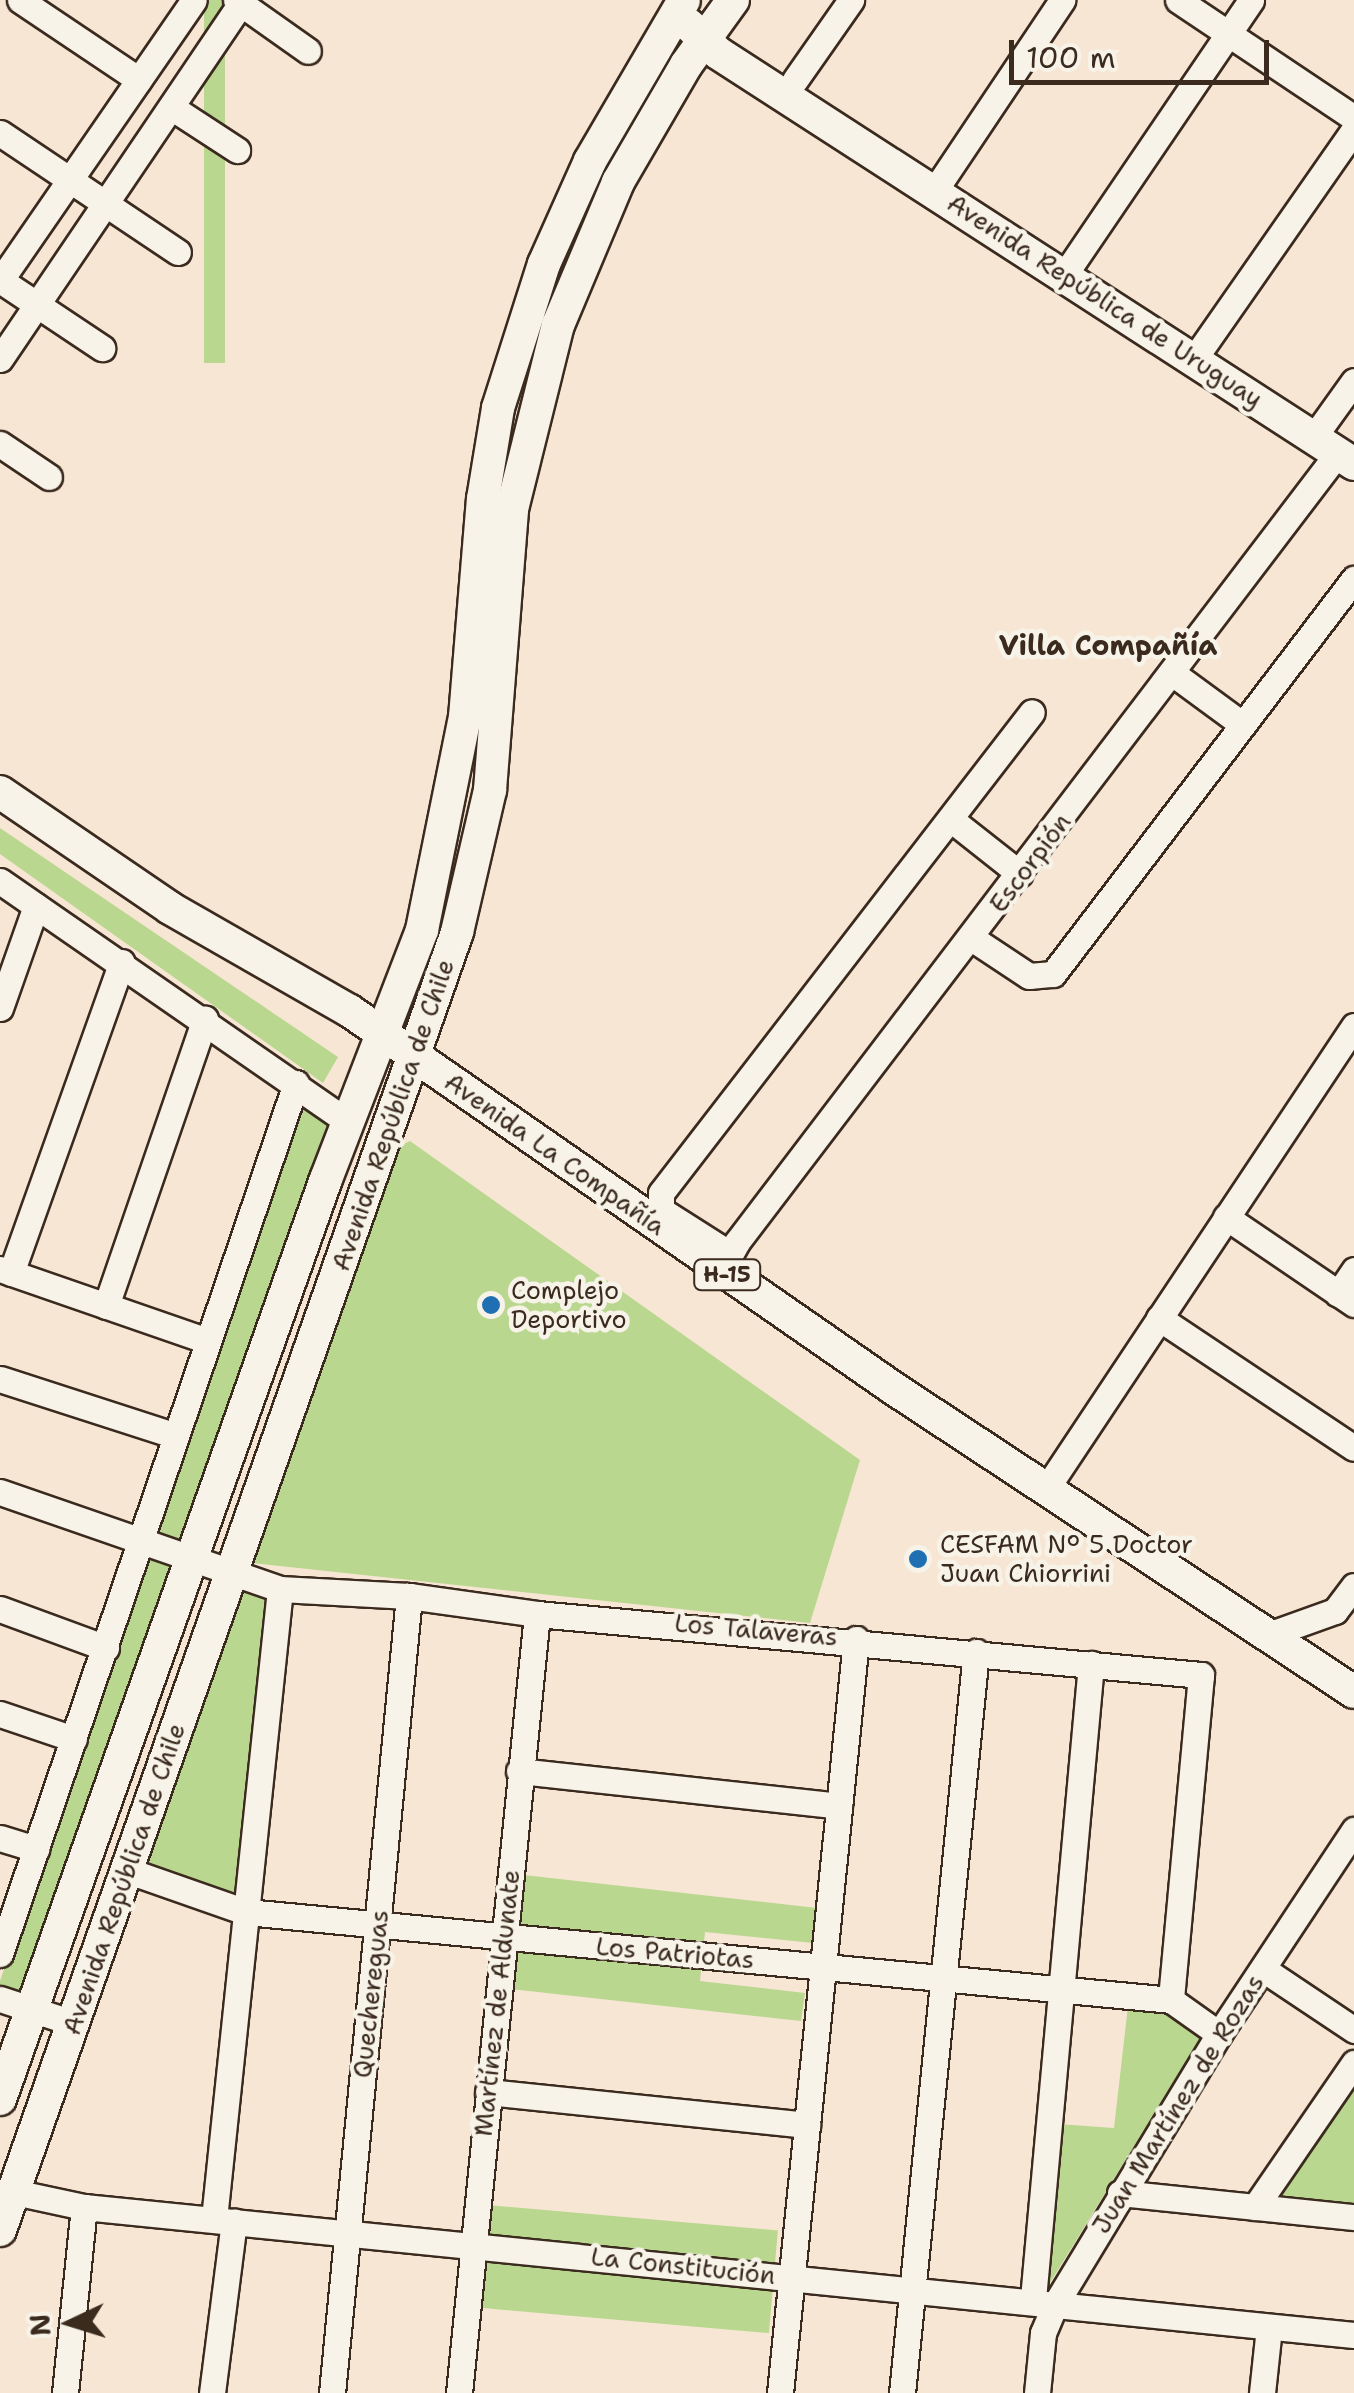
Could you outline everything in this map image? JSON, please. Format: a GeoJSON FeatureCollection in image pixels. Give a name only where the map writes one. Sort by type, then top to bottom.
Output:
{"type":"FeatureCollection","features":[{"type":"Feature","properties":{"kind":"main road","name":"Avenida República de Chile"},"geometry":{"type":"LineString","coordinates":[[0,2230],[414,1054],[481,841],[496,733],[512,508],[558,325],[592,231],[708,35],[733,0]]}},
{"type":"Feature","properties":{"kind":"main road","name":"Avenida República de Chile"},"geometry":{"type":"LineString","coordinates":[[0,2099],[15,2005],[189,1562],[348,1122],[422,930],[448,822],[498,408],[544,264],[590,162],[675,3]]}},
{"type":"Feature","properties":{"kind":"main road","name":"Avenida República de Uruguay"},"geometry":{"type":"LineString","coordinates":[[675,3],[708,35],[854,141],[1335,452]]}},
{"type":"Feature","properties":{"kind":"main road","name":"Avenida República de Uruguay"},"geometry":{"type":"LineString","coordinates":[[708,35],[794,80],[832,106],[854,141]]}},
{"type":"Feature","properties":{"kind":"main road","name":"Avenida La Compañía"},"geometry":{"type":"LineString","coordinates":[[0,792],[170,908],[414,1054],[725,1262],[1046,1489],[1354,1692]]}},
{"type":"Feature","properties":{"kind":"street"},"geometry":{"type":"LineString","coordinates":[[20,0],[138,80]]}},
{"type":"Feature","properties":{"kind":"street"},"geometry":{"type":"LineString","coordinates":[[102,348],[0,280],[194,0]]}},
{"type":"Feature","properties":{"kind":"street"},"geometry":{"type":"LineString","coordinates":[[794,80],[851,0]]}},
{"type":"Feature","properties":{"kind":"street"},"geometry":{"type":"LineString","coordinates":[[935,190],[1062,0]]}},
{"type":"Feature","properties":{"kind":"street"},"geometry":{"type":"LineString","coordinates":[[1178,0],[1354,118]]}},
{"type":"Feature","properties":{"kind":"street"},"geometry":{"type":"LineString","coordinates":[[1065,274],[1250,0]]}},
{"type":"Feature","properties":{"kind":"street"},"geometry":{"type":"LineString","coordinates":[[0,359],[240,1],[308,51]]}},
{"type":"Feature","properties":{"kind":"street"},"geometry":{"type":"LineString","coordinates":[[170,107],[237,150]]}},
{"type":"Feature","properties":{"kind":"street"},"geometry":{"type":"LineString","coordinates":[[1194,359],[1354,130]]}},
{"type":"Feature","properties":{"kind":"street"},"geometry":{"type":"LineString","coordinates":[[0,133],[178,252]]}},
{"type":"Feature","properties":{"kind":"street","name":"Escorpión"},"geometry":{"type":"LineString","coordinates":[[725,1262],[1176,674],[1335,452],[1354,381]]}},
{"type":"Feature","properties":{"kind":"street"},"geometry":{"type":"LineString","coordinates":[[1,446],[49,477]]}},
{"type":"Feature","properties":{"kind":"street"},"geometry":{"type":"LineString","coordinates":[[973,939],[1028,976],[1053,974],[1354,579]]}},
{"type":"Feature","properties":{"kind":"street"},"geometry":{"type":"LineString","coordinates":[[1176,674],[1243,725]]}},
{"type":"Feature","properties":{"kind":"street"},"geometry":{"type":"LineString","coordinates":[[725,1262],[661,1210],[661,1193],[953,822],[1032,712]]}},
{"type":"Feature","properties":{"kind":"street"},"geometry":{"type":"LineString","coordinates":[[953,822],[1020,874]]}},
{"type":"Feature","properties":{"kind":"street"},"geometry":{"type":"LineString","coordinates":[[0,881],[348,1122]]}},
{"type":"Feature","properties":{"kind":"street"},"geometry":{"type":"LineString","coordinates":[[0,1008],[36,906]]}},
{"type":"Feature","properties":{"kind":"street"},"geometry":{"type":"LineString","coordinates":[[122,962],[6,1271],[208,1341]]}},
{"type":"Feature","properties":{"kind":"street"},"geometry":{"type":"LineString","coordinates":[[106,1306],[205,1020]]}},
{"type":"Feature","properties":{"kind":"street"},"geometry":{"type":"LineString","coordinates":[[1046,1489],[1354,1026]]}},
{"type":"Feature","properties":{"kind":"street"},"geometry":{"type":"LineString","coordinates":[[0,1954],[296,1083]]}},
{"type":"Feature","properties":{"kind":"street"},"geometry":{"type":"LineString","coordinates":[[1226,1217],[1346,1299],[1354,1270]]}},
{"type":"Feature","properties":{"kind":"street"},"geometry":{"type":"LineString","coordinates":[[1159,1318],[1354,1448]]}},
{"type":"Feature","properties":{"kind":"street"},"geometry":{"type":"LineString","coordinates":[[0,1379],[176,1436]]}},
{"type":"Feature","properties":{"kind":"street","name":"Los Talaveras"},"geometry":{"type":"LineString","coordinates":[[0,1492],[189,1562],[280,1589],[410,1596],[538,1614],[856,1639],[1201,1675],[1171,2000]]}},
{"type":"Feature","properties":{"kind":"street"},"geometry":{"type":"LineString","coordinates":[[1268,1635],[1335,1611],[1354,1586]]}},
{"type":"Feature","properties":{"kind":"street"},"geometry":{"type":"LineString","coordinates":[[212,2393],[246,1912],[280,1589]]}},
{"type":"Feature","properties":{"kind":"street","name":"Quechereguas"},"geometry":{"type":"LineString","coordinates":[[332,2393],[410,1596]]}},
{"type":"Feature","properties":{"kind":"street"},"geometry":{"type":"LineString","coordinates":[[0,1610],[106,1648]]}},
{"type":"Feature","properties":{"kind":"street","name":"Martínez de Aldunate"},"geometry":{"type":"LineString","coordinates":[[459,2393],[538,1614]]}},
{"type":"Feature","properties":{"kind":"street"},"geometry":{"type":"LineString","coordinates":[[780,2393],[856,1639]]}},
{"type":"Feature","properties":{"kind":"street"},"geometry":{"type":"LineString","coordinates":[[902,2393],[916,2292],[976,1652]]}},
{"type":"Feature","properties":{"kind":"street"},"geometry":{"type":"LineString","coordinates":[[1044,2301],[1090,1664]]}},
{"type":"Feature","properties":{"kind":"street"},"geometry":{"type":"LineString","coordinates":[[0,1714],[74,1739]]}},
{"type":"Feature","properties":{"kind":"street"},"geometry":{"type":"LineString","coordinates":[[520,1770],[839,1806]]}},
{"type":"Feature","properties":{"kind":"street","name":"Juan Martínez de Rozas"},"geometry":{"type":"LineString","coordinates":[[1037,2393],[1044,2301],[1120,2193],[1218,2034],[1354,1830]]}},
{"type":"Feature","properties":{"kind":"street"},"geometry":{"type":"LineString","coordinates":[[0,1838],[36,1849]]}},
{"type":"Feature","properties":{"kind":"street","name":"Los Patriotas"},"geometry":{"type":"LineString","coordinates":[[126,1870],[246,1912],[1064,1986],[1171,2000],[1218,2034]]}},
{"type":"Feature","properties":{"kind":"street"},"geometry":{"type":"LineString","coordinates":[[1263,1969],[1354,2030]]}},
{"type":"Feature","properties":{"kind":"street"},"geometry":{"type":"LineString","coordinates":[[15,2005],[74,2023]]}},
{"type":"Feature","properties":{"kind":"street"},"geometry":{"type":"LineString","coordinates":[[1255,2207],[1354,2063]]}},
{"type":"Feature","properties":{"kind":"street"},"geometry":{"type":"LineString","coordinates":[[488,2092],[807,2125]]}},
{"type":"Feature","properties":{"kind":"street","name":"La Constitución"},"geometry":{"type":"LineString","coordinates":[[14,2192],[84,2206],[1354,2335]]}},
{"type":"Feature","properties":{"kind":"street"},"geometry":{"type":"LineString","coordinates":[[1120,2193],[1354,2217]]}},
{"type":"Feature","properties":{"kind":"street"},"geometry":{"type":"LineString","coordinates":[[65,2393],[84,2206]]}},
{"type":"Feature","properties":{"kind":"street"},"geometry":{"type":"LineString","coordinates":[[1262,2393],[1269,2327]]}},
{"type":"Feature","properties":{"kind":"green space"},"geometry":{"type":"Polygon","coordinates":[[[204,0],[225,0],[225,363],[204,363],[204,0]]]}},
{"type":"Feature","properties":{"kind":"green space"},"geometry":{"type":"Polygon","coordinates":[[[0,828],[338,1057],[323,1083],[0,854],[0,828]]]}},
{"type":"Feature","properties":{"kind":"green space"},"geometry":{"type":"Polygon","coordinates":[[[303,1097],[338,1123],[185,1550],[152,1535],[303,1097]]]}},
{"type":"Feature","properties":{"kind":"green space","name":"Complejo Deportivo"},"geometry":{"type":"Polygon","coordinates":[[[410,1141],[860,1460],[810,1623],[252,1563],[393,1149],[410,1141]]]}},
{"type":"Feature","properties":{"kind":"green space"},"geometry":{"type":"Polygon","coordinates":[[[147,1554],[175,1568],[24,1998],[0,1991],[0,1981],[147,1554]]]}},
{"type":"Feature","properties":{"kind":"green space"},"geometry":{"type":"Polygon","coordinates":[[[238,1586],[273,1595],[244,1899],[140,1862],[238,1586]]]}},
{"type":"Feature","properties":{"kind":"green space"},"geometry":{"type":"Polygon","coordinates":[[[515,1874],[817,1908],[813,1943],[705,1932],[700,1981],[805,1993],[801,2021],[502,1988],[515,1874]]]}},
{"type":"Feature","properties":{"kind":"green space"},"geometry":{"type":"Polygon","coordinates":[[[1128,2006],[1164,2010],[1201,2037],[1045,2291],[1058,2124],[1114,2128],[1128,2006]]]}},
{"type":"Feature","properties":{"kind":"green space"},"geometry":{"type":"Polygon","coordinates":[[[1354,2081],[1354,2203],[1279,2200],[1354,2081]]]}},
{"type":"Feature","properties":{"kind":"green space"},"geometry":{"type":"Polygon","coordinates":[[[487,2205],[778,2230],[769,2333],[478,2308],[487,2205]]]}},
{"type":"Feature","properties":{"kind":"place","name":"Complejo Deportivo"},"geometry":{"type":"Point","coordinates":[491,1305]}},
{"type":"Feature","properties":{"kind":"place","name":"CESFAM N° 5 Doctor Juan Chiorrini"},"geometry":{"type":"Point","coordinates":[918,1559]}},
{"type":"Feature","properties":{"kind":"district","name":"Villa Compañía"},"geometry":{"type":"Point","coordinates":[1108,645]}}]}
